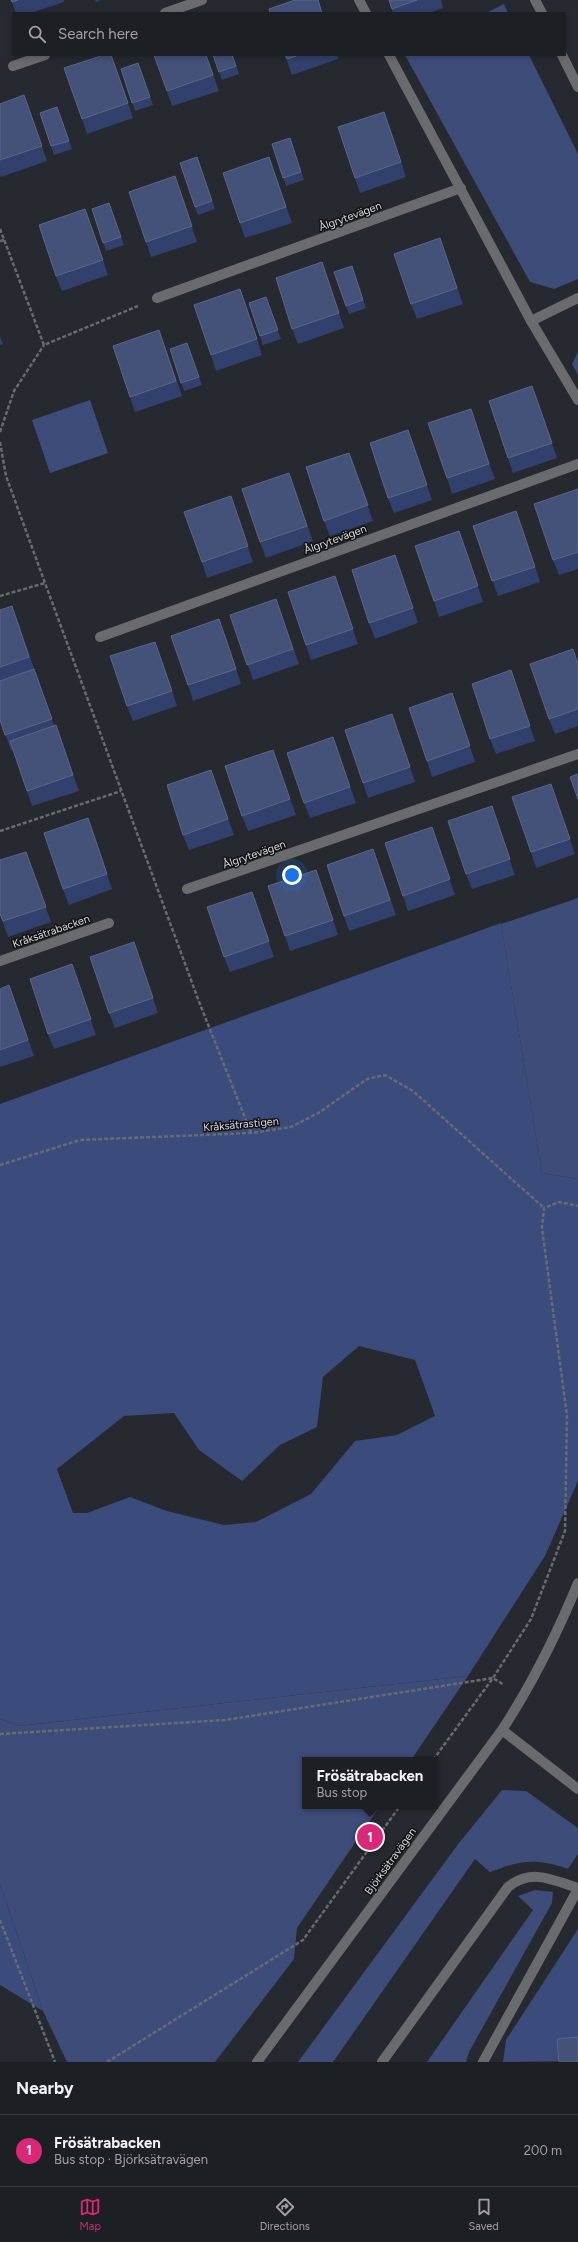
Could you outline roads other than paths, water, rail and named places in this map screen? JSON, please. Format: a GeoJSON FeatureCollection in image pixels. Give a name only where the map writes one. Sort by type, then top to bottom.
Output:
{"type":"FeatureCollection","features":[{"type":"Feature","properties":{"kind":"street"},"geometry":{"type":"LineString","coordinates":[[168,12],[202,0]]}},
{"type":"Feature","properties":{"kind":"street"},"geometry":{"type":"LineString","coordinates":[[359,0],[365,12]]}},
{"type":"Feature","properties":{"kind":"street"},"geometry":{"type":"LineString","coordinates":[[535,0],[541,12]]}},
{"type":"Feature","properties":{"kind":"street"},"geometry":{"type":"LineString","coordinates":[[13,66],[42,56]]}},
{"type":"Feature","properties":{"kind":"street"},"geometry":{"type":"LineString","coordinates":[[390,56],[531,321],[578,400]]}},
{"type":"Feature","properties":{"kind":"street"},"geometry":{"type":"LineString","coordinates":[[562,56],[578,87]]}},
{"type":"Feature","properties":{"kind":"street","name":"Ålgrytevägen"},"geometry":{"type":"LineString","coordinates":[[157,298],[461,188]]}},
{"type":"Feature","properties":{"kind":"street"},"geometry":{"type":"LineString","coordinates":[[531,321],[578,298]]}},
{"type":"Feature","properties":{"kind":"street","name":"Ålgrytevägen"},"geometry":{"type":"LineString","coordinates":[[100,637],[578,464]]}},
{"type":"Feature","properties":{"kind":"street","name":"Ålgrytevägen"},"geometry":{"type":"LineString","coordinates":[[187,890],[578,754]]}},
{"type":"Feature","properties":{"kind":"street","name":"Kråksätrabacken"},"geometry":{"type":"LineString","coordinates":[[0,961],[109,924]]}},
{"type":"Feature","properties":{"kind":"street","name":"Björksätravägen"},"geometry":{"type":"LineString","coordinates":[[257,2062],[502,1730],[523,1697],[566,1612],[578,1583]]}},
{"type":"Feature","properties":{"kind":"street"},"geometry":{"type":"LineString","coordinates":[[502,1730],[578,1789]]}},
{"type":"Feature","properties":{"kind":"street"},"geometry":{"type":"LineString","coordinates":[[382,2062],[508,1887],[519,1878],[540,1877],[578,1888],[484,2062]]}},
{"type":"Feature","properties":{"kind":"place","name":"Frösätrabacken"},"geometry":{"type":"Point","coordinates":[370,1837]}}]}
